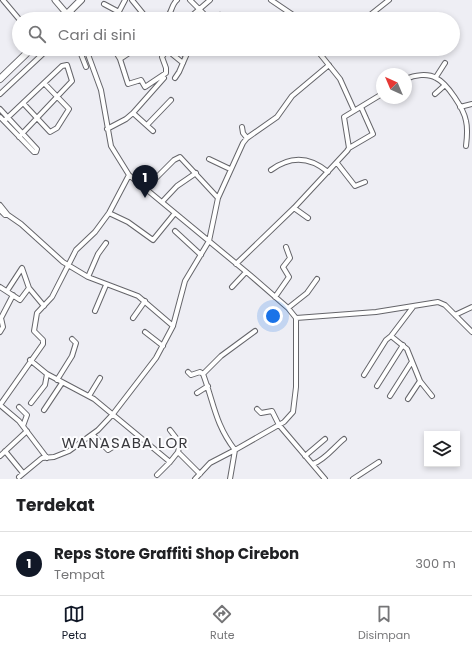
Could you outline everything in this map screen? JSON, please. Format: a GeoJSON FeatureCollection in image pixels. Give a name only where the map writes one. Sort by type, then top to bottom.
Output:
{"type":"FeatureCollection","features":[{"type":"Feature","properties":{"kind":"main road"},"geometry":{"type":"LineString","coordinates":[[69,12],[81,0]]}},
{"type":"Feature","properties":{"kind":"main road"},"geometry":{"type":"LineString","coordinates":[[0,79],[24,56]]}},
{"type":"Feature","properties":{"kind":"street"},"geometry":{"type":"LineString","coordinates":[[3,0],[13,12]]}},
{"type":"Feature","properties":{"kind":"street"},"geometry":{"type":"LineString","coordinates":[[55,0],[69,12]]}},
{"type":"Feature","properties":{"kind":"street"},"geometry":{"type":"LineString","coordinates":[[104,4],[119,12],[125,0]]}},
{"type":"Feature","properties":{"kind":"street"},"geometry":{"type":"LineString","coordinates":[[132,0],[142,12]]}},
{"type":"Feature","properties":{"kind":"street"},"geometry":{"type":"LineString","coordinates":[[171,12],[173,4],[177,0]]}},
{"type":"Feature","properties":{"kind":"street"},"geometry":{"type":"LineString","coordinates":[[190,0],[200,12]]}},
{"type":"Feature","properties":{"kind":"street"},"geometry":{"type":"LineString","coordinates":[[198,10],[210,0]]}},
{"type":"Feature","properties":{"kind":"street"},"geometry":{"type":"LineString","coordinates":[[271,0],[289,12]]}},
{"type":"Feature","properties":{"kind":"street"},"geometry":{"type":"LineString","coordinates":[[374,12],[390,0]]}},
{"type":"Feature","properties":{"kind":"street"},"geometry":{"type":"LineString","coordinates":[[0,94],[41,56]]}},
{"type":"Feature","properties":{"kind":"street"},"geometry":{"type":"LineString","coordinates":[[82,56],[86,67]]}},
{"type":"Feature","properties":{"kind":"street"},"geometry":{"type":"LineString","coordinates":[[89,56],[101,90],[107,129],[113,151],[129,175],[246,272],[288,308],[296,318],[295,408],[289,418],[210,463],[195,479]]}},
{"type":"Feature","properties":{"kind":"street"},"geometry":{"type":"LineString","coordinates":[[118,56],[128,84],[139,80],[144,86],[147,87],[166,73],[163,56]]}},
{"type":"Feature","properties":{"kind":"street"},"geometry":{"type":"LineString","coordinates":[[120,60],[125,56]]}},
{"type":"Feature","properties":{"kind":"street"},"geometry":{"type":"LineString","coordinates":[[174,56],[183,63]]}},
{"type":"Feature","properties":{"kind":"street"},"geometry":{"type":"LineString","coordinates":[[175,78],[186,56]]}},
{"type":"Feature","properties":{"kind":"street"},"geometry":{"type":"LineString","coordinates":[[322,56],[340,79],[354,110]]}},
{"type":"Feature","properties":{"kind":"street"},"geometry":{"type":"LineString","coordinates":[[436,77],[444,63]]}},
{"type":"Feature","properties":{"kind":"street"},"geometry":{"type":"LineString","coordinates":[[0,110],[6,120],[21,135],[57,95],[72,81],[67,65],[62,66],[6,120]]}},
{"type":"Feature","properties":{"kind":"street"},"geometry":{"type":"LineString","coordinates":[[18,477],[41,459],[54,457],[69,451],[93,435],[113,414],[156,358],[173,326],[185,281],[209,241],[218,198],[230,169],[247,138],[277,117],[292,96],[329,65]]}},
{"type":"Feature","properties":{"kind":"street"},"geometry":{"type":"LineString","coordinates":[[412,77],[418,75],[436,77],[445,85],[460,107],[467,123],[466,146]]}},
{"type":"Feature","properties":{"kind":"street"},"geometry":{"type":"LineString","coordinates":[[107,129],[126,119],[133,113],[164,78]]}},
{"type":"Feature","properties":{"kind":"street"},"geometry":{"type":"LineString","coordinates":[[23,103],[50,132],[57,128],[69,109],[44,83]]}},
{"type":"Feature","properties":{"kind":"street"},"geometry":{"type":"LineString","coordinates":[[435,94],[445,85]]}},
{"type":"Feature","properties":{"kind":"street"},"geometry":{"type":"LineString","coordinates":[[349,148],[343,119],[354,110],[376,98]]}},
{"type":"Feature","properties":{"kind":"street"},"geometry":{"type":"LineString","coordinates":[[147,125],[171,100]]}},
{"type":"Feature","properties":{"kind":"street"},"geometry":{"type":"LineString","coordinates":[[460,107],[472,104]]}},
{"type":"Feature","properties":{"kind":"street"},"geometry":{"type":"LineString","coordinates":[[236,264],[294,208],[349,148],[373,134],[361,107]]}},
{"type":"Feature","properties":{"kind":"street"},"geometry":{"type":"LineString","coordinates":[[133,113],[153,131]]}},
{"type":"Feature","properties":{"kind":"street"},"geometry":{"type":"LineString","coordinates":[[0,117],[6,120]]}},
{"type":"Feature","properties":{"kind":"street"},"geometry":{"type":"LineString","coordinates":[[467,123],[472,122]]}},
{"type":"Feature","properties":{"kind":"street"},"geometry":{"type":"LineString","coordinates":[[242,127],[243,133],[247,138]]}},
{"type":"Feature","properties":{"kind":"street"},"geometry":{"type":"LineString","coordinates":[[146,188],[179,156],[218,198]]}},
{"type":"Feature","properties":{"kind":"street"},"geometry":{"type":"LineString","coordinates":[[209,159],[230,169]]}},
{"type":"Feature","properties":{"kind":"street"},"geometry":{"type":"LineString","coordinates":[[270,170],[281,162],[296,159],[317,164],[328,172]]}},
{"type":"Feature","properties":{"kind":"street"},"geometry":{"type":"LineString","coordinates":[[337,162],[355,186],[365,182]]}},
{"type":"Feature","properties":{"kind":"street"},"geometry":{"type":"LineString","coordinates":[[162,202],[175,188],[196,173]]}},
{"type":"Feature","properties":{"kind":"street"},"geometry":{"type":"LineString","coordinates":[[47,458],[23,426],[0,405],[30,360],[44,344],[43,340],[34,331],[36,314],[52,297],[76,250],[92,235],[109,213],[129,175]]}},
{"type":"Feature","properties":{"kind":"street"},"geometry":{"type":"LineString","coordinates":[[0,205],[8,215]]}},
{"type":"Feature","properties":{"kind":"street"},"geometry":{"type":"LineString","coordinates":[[294,208],[308,218]]}},
{"type":"Feature","properties":{"kind":"street"},"geometry":{"type":"LineString","coordinates":[[0,210],[5,215],[8,215],[25,227],[57,258],[88,277],[106,285],[131,293],[145,302],[173,326]]}},
{"type":"Feature","properties":{"kind":"street"},"geometry":{"type":"LineString","coordinates":[[109,213],[128,222],[153,240],[175,213]]}},
{"type":"Feature","properties":{"kind":"street"},"geometry":{"type":"LineString","coordinates":[[175,231],[201,255]]}},
{"type":"Feature","properties":{"kind":"street"},"geometry":{"type":"LineString","coordinates":[[88,277],[98,254],[106,242]]}},
{"type":"Feature","properties":{"kind":"street"},"geometry":{"type":"LineString","coordinates":[[275,297],[289,277],[283,267],[290,258],[286,247]]}},
{"type":"Feature","properties":{"kind":"street"},"geometry":{"type":"LineString","coordinates":[[6,291],[22,268],[29,288],[44,306]]}},
{"type":"Feature","properties":{"kind":"street"},"geometry":{"type":"LineString","coordinates":[[232,287],[246,272]]}},
{"type":"Feature","properties":{"kind":"street"},"geometry":{"type":"LineString","coordinates":[[288,308],[308,292],[318,279]]}},
{"type":"Feature","properties":{"kind":"street"},"geometry":{"type":"LineString","coordinates":[[95,311],[106,285]]}},
{"type":"Feature","properties":{"kind":"street"},"geometry":{"type":"LineString","coordinates":[[0,287],[21,299],[29,288]]}},
{"type":"Feature","properties":{"kind":"street"},"geometry":{"type":"LineString","coordinates":[[0,332],[3,327],[1,318],[13,295]]}},
{"type":"Feature","properties":{"kind":"street"},"geometry":{"type":"LineString","coordinates":[[133,318],[145,302]]}},
{"type":"Feature","properties":{"kind":"street"},"geometry":{"type":"LineString","coordinates":[[296,318],[376,312],[438,302],[445,305],[472,332]]}},
{"type":"Feature","properties":{"kind":"street"},"geometry":{"type":"LineString","coordinates":[[364,375],[386,340],[391,336],[411,307]]}},
{"type":"Feature","properties":{"kind":"street"},"geometry":{"type":"LineString","coordinates":[[456,315],[472,307]]}},
{"type":"Feature","properties":{"kind":"street"},"geometry":{"type":"LineString","coordinates":[[145,332],[163,346]]}},
{"type":"Feature","properties":{"kind":"street"},"geometry":{"type":"LineString","coordinates":[[203,374],[220,356],[255,332]]}},
{"type":"Feature","properties":{"kind":"street"},"geometry":{"type":"LineString","coordinates":[[391,336],[407,349],[411,364],[420,381],[432,396]]}},
{"type":"Feature","properties":{"kind":"street"},"geometry":{"type":"LineString","coordinates":[[57,380],[74,352],[76,343],[72,339]]}},
{"type":"Feature","properties":{"kind":"street"},"geometry":{"type":"LineString","coordinates":[[377,386],[403,345]]}},
{"type":"Feature","properties":{"kind":"street"},"geometry":{"type":"LineString","coordinates":[[30,360],[47,374],[90,396],[170,462]]}},
{"type":"Feature","properties":{"kind":"street"},"geometry":{"type":"LineString","coordinates":[[390,396],[411,364]]}},
{"type":"Feature","properties":{"kind":"street"},"geometry":{"type":"LineString","coordinates":[[188,372],[191,375],[200,372],[203,374]]}},
{"type":"Feature","properties":{"kind":"street"},"geometry":{"type":"LineString","coordinates":[[32,403],[45,385],[47,374]]}},
{"type":"Feature","properties":{"kind":"street"},"geometry":{"type":"LineString","coordinates":[[203,374],[208,386],[216,418],[224,436],[235,450],[230,479]]}},
{"type":"Feature","properties":{"kind":"street"},"geometry":{"type":"LineString","coordinates":[[90,396],[100,378]]}},
{"type":"Feature","properties":{"kind":"street"},"geometry":{"type":"LineString","coordinates":[[408,399],[420,381]]}},
{"type":"Feature","properties":{"kind":"street"},"geometry":{"type":"LineString","coordinates":[[44,410],[62,383]]}},
{"type":"Feature","properties":{"kind":"street"},"geometry":{"type":"LineString","coordinates":[[197,393],[208,386]]}},
{"type":"Feature","properties":{"kind":"street"},"geometry":{"type":"LineString","coordinates":[[19,406],[28,416],[23,426]]}},
{"type":"Feature","properties":{"kind":"street"},"geometry":{"type":"LineString","coordinates":[[257,409],[261,413],[272,411],[279,425],[325,479]]}},
{"type":"Feature","properties":{"kind":"street"},"geometry":{"type":"LineString","coordinates":[[0,456],[26,430]]}},
{"type":"Feature","properties":{"kind":"street"},"geometry":{"type":"LineString","coordinates":[[157,475],[178,452],[180,443],[170,430]]}},
{"type":"Feature","properties":{"kind":"street"},"geometry":{"type":"LineString","coordinates":[[93,435],[108,450],[116,445]]}},
{"type":"Feature","properties":{"kind":"street"},"geometry":{"type":"LineString","coordinates":[[305,456],[325,439]]}},
{"type":"Feature","properties":{"kind":"street"},"geometry":{"type":"LineString","coordinates":[[313,464],[321,462],[330,450],[344,439]]}},
{"type":"Feature","properties":{"kind":"street"},"geometry":{"type":"LineString","coordinates":[[5,451],[23,474]]}},
{"type":"Feature","properties":{"kind":"street"},"geometry":{"type":"LineString","coordinates":[[178,452],[200,474]]}},
{"type":"Feature","properties":{"kind":"street"},"geometry":{"type":"LineString","coordinates":[[353,479],[379,462]]}},
{"type":"Feature","properties":{"kind":"place","name":"Reps Store Graffiti Shop Cirebon"},"geometry":{"type":"Point","coordinates":[145,198]}},
{"type":"Feature","properties":{"kind":"district","name":"WANASABA LOR"},"geometry":{"type":"Point","coordinates":[125,443]}}]}
